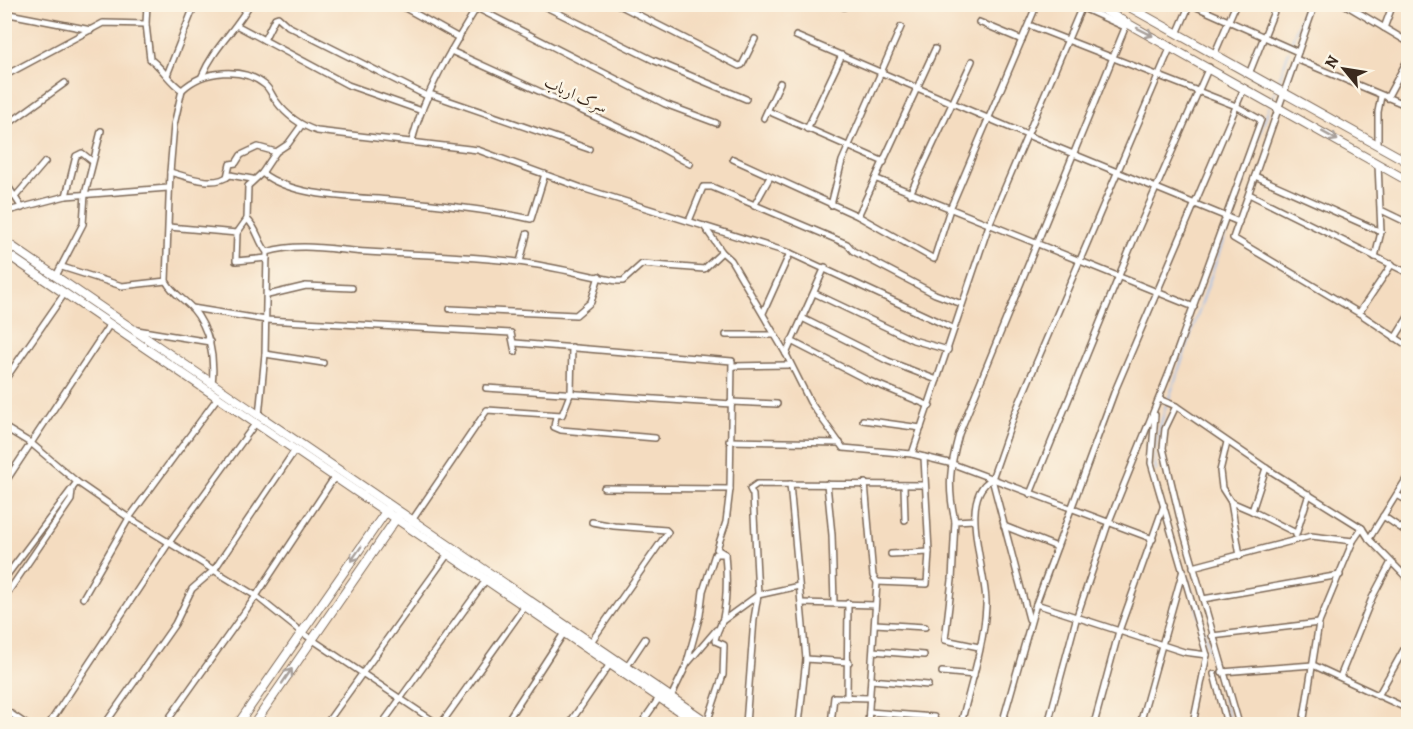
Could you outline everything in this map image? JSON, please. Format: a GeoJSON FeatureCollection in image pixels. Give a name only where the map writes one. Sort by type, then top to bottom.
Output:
{"type":"FeatureCollection","features":[{"type":"Feature","properties":{"kind":"main road"},"geometry":{"type":"LineString","coordinates":[[1093,4],[1126,25],[1172,46],[1408,181]]}},
{"type":"Feature","properties":{"kind":"main road"},"geometry":{"type":"LineString","coordinates":[[1130,6],[1408,162]]}},
{"type":"Feature","properties":{"kind":"main road"},"geometry":{"type":"LineString","coordinates":[[1258,96],[1268,92],[1268,85]]}},
{"type":"Feature","properties":{"kind":"main road"},"geometry":{"type":"LineString","coordinates":[[1288,113],[1287,104],[1296,99]]}},
{"type":"Feature","properties":{"kind":"main road"},"geometry":{"type":"LineString","coordinates":[[4,241],[56,276],[218,397],[257,420],[398,516],[448,554],[698,724]]}},
{"type":"Feature","properties":{"kind":"main road"},"geometry":{"type":"LineString","coordinates":[[4,252],[110,324],[131,332],[212,384],[334,478],[387,509]]}},
{"type":"Feature","properties":{"kind":"main road"},"geometry":{"type":"LineString","coordinates":[[238,724],[387,509]]}},
{"type":"Feature","properties":{"kind":"main road"},"geometry":{"type":"LineString","coordinates":[[254,724],[398,516]]}},
{"type":"Feature","properties":{"kind":"main road"},"geometry":{"type":"LineString","coordinates":[[409,524],[627,666],[708,724]]}},
{"type":"Feature","properties":{"kind":"street"},"geometry":{"type":"LineString","coordinates":[[147,4],[146,24],[150,59],[167,75],[172,85],[182,90]]}},
{"type":"Feature","properties":{"kind":"street"},"geometry":{"type":"LineString","coordinates":[[167,75],[195,4]]}},
{"type":"Feature","properties":{"kind":"street"},"geometry":{"type":"LineString","coordinates":[[212,384],[213,354],[210,342],[192,308],[172,293],[166,281],[169,227],[168,188],[174,125],[182,90],[202,76],[216,48],[238,26],[250,4]]}},
{"type":"Feature","properties":{"kind":"street"},"geometry":{"type":"LineString","coordinates":[[398,4],[459,38]]}},
{"type":"Feature","properties":{"kind":"street"},"geometry":{"type":"LineString","coordinates":[[470,4],[666,104],[716,123]]}},
{"type":"Feature","properties":{"kind":"street"},"geometry":{"type":"LineString","coordinates":[[540,4],[653,60],[746,99]]}},
{"type":"Feature","properties":{"kind":"street"},"geometry":{"type":"LineString","coordinates":[[617,4],[739,66],[755,39]]}},
{"type":"Feature","properties":{"kind":"street"},"geometry":{"type":"LineString","coordinates":[[734,159],[858,216],[934,259],[950,209],[987,116],[1037,4]]}},
{"type":"Feature","properties":{"kind":"street"},"geometry":{"type":"LineString","coordinates":[[979,647],[945,640],[952,580],[955,521],[948,491],[952,460],[959,434],[1126,25],[1074,4]]}},
{"type":"Feature","properties":{"kind":"street"},"geometry":{"type":"LineString","coordinates":[[1177,34],[1190,4],[1287,46],[1297,56],[1408,106]]}},
{"type":"Feature","properties":{"kind":"street"},"geometry":{"type":"LineString","coordinates":[[1214,55],[1236,4]]}},
{"type":"Feature","properties":{"kind":"street"},"geometry":{"type":"LineString","coordinates":[[1249,74],[1277,4]]}},
{"type":"Feature","properties":{"kind":"street"},"geometry":{"type":"LineString","coordinates":[[1315,4],[1249,194],[1232,219],[1233,238],[1359,313],[1408,346]]}},
{"type":"Feature","properties":{"kind":"street"},"geometry":{"type":"LineString","coordinates":[[1344,4],[1353,7],[1408,42]]}},
{"type":"Feature","properties":{"kind":"street"},"geometry":{"type":"LineString","coordinates":[[1384,28],[1393,4]]}},
{"type":"Feature","properties":{"kind":"street"},"geometry":{"type":"LineString","coordinates":[[412,141],[422,111],[451,51],[477,6]]}},
{"type":"Feature","properties":{"kind":"street"},"geometry":{"type":"LineString","coordinates":[[912,454],[989,225],[1082,6]]}},
{"type":"Feature","properties":{"kind":"street"},"geometry":{"type":"LineString","coordinates":[[4,13],[91,30]]}},
{"type":"Feature","properties":{"kind":"street"},"geometry":{"type":"LineString","coordinates":[[264,40],[275,18],[278,17],[288,26],[430,96],[588,149]]}},
{"type":"Feature","properties":{"kind":"street"},"geometry":{"type":"LineString","coordinates":[[979,22],[1022,40]]}},
{"type":"Feature","properties":{"kind":"street"},"geometry":{"type":"LineString","coordinates":[[4,76],[103,23],[146,24]]}},
{"type":"Feature","properties":{"kind":"street"},"geometry":{"type":"LineString","coordinates":[[1029,25],[1236,106],[1260,120],[1232,219],[1194,307],[1108,524],[1077,616],[1048,724]]}},
{"type":"Feature","properties":{"kind":"street"},"geometry":{"type":"LineString","coordinates":[[238,26],[348,85],[422,111]]}},
{"type":"Feature","properties":{"kind":"street"},"geometry":{"type":"LineString","coordinates":[[831,205],[848,146],[901,27]]}},
{"type":"Feature","properties":{"kind":"street"},"geometry":{"type":"LineString","coordinates":[[796,36],[1027,135],[1232,219]]}},
{"type":"Feature","properties":{"kind":"street"},"geometry":{"type":"LineString","coordinates":[[961,724],[974,675],[986,605],[974,520],[975,504],[980,491],[992,479],[1015,413],[1172,46]]}},
{"type":"Feature","properties":{"kind":"street"},"geometry":{"type":"LineString","coordinates":[[858,216],[935,49]]}},
{"type":"Feature","properties":{"kind":"street","name":"سرک ارباب"},"geometry":{"type":"LineString","coordinates":[[451,51],[646,140],[690,164]]}},
{"type":"Feature","properties":{"kind":"street"},"geometry":{"type":"LineString","coordinates":[[807,129],[842,55]]}},
{"type":"Feature","properties":{"kind":"street"},"geometry":{"type":"LineString","coordinates":[[1378,145],[1378,112],[1384,97],[1408,59]]}},
{"type":"Feature","properties":{"kind":"street"},"geometry":{"type":"LineString","coordinates":[[910,194],[972,61]]}},
{"type":"Feature","properties":{"kind":"street"},"geometry":{"type":"LineString","coordinates":[[1030,494],[1118,277],[1209,67]]}},
{"type":"Feature","properties":{"kind":"street"},"geometry":{"type":"LineString","coordinates":[[202,76],[233,74],[251,77],[267,86],[286,114],[301,126],[339,135],[412,141],[478,150],[790,253],[825,267],[954,329]]}},
{"type":"Feature","properties":{"kind":"street"},"geometry":{"type":"LineString","coordinates":[[764,118],[780,82]]}},
{"type":"Feature","properties":{"kind":"street"},"geometry":{"type":"LineString","coordinates":[[4,127],[65,83]]}},
{"type":"Feature","properties":{"kind":"street"},"geometry":{"type":"LineString","coordinates":[[1002,724],[1030,621],[1114,393],[1244,88]]}},
{"type":"Feature","properties":{"kind":"street"},"geometry":{"type":"LineString","coordinates":[[768,111],[884,162]]}},
{"type":"Feature","properties":{"kind":"street"},"geometry":{"type":"LineString","coordinates":[[301,126],[288,144],[276,152],[262,173],[252,179],[248,186],[247,219],[237,233],[236,261],[267,255],[279,249],[319,246],[520,262],[622,281],[642,264],[704,269],[722,252]]}},
{"type":"Feature","properties":{"kind":"street"},"geometry":{"type":"LineString","coordinates":[[56,276],[83,224],[85,194],[101,131]]}},
{"type":"Feature","properties":{"kind":"street"},"geometry":{"type":"LineString","coordinates":[[227,177],[230,164],[236,163],[242,155],[258,147],[276,152]]}},
{"type":"Feature","properties":{"kind":"street"},"geometry":{"type":"LineString","coordinates":[[66,196],[76,156],[82,153],[92,161]]}},
{"type":"Feature","properties":{"kind":"street"},"geometry":{"type":"LineString","coordinates":[[15,197],[45,162]]}},
{"type":"Feature","properties":{"kind":"street"},"geometry":{"type":"LineString","coordinates":[[1375,257],[1381,232],[1378,163]]}},
{"type":"Feature","properties":{"kind":"street"},"geometry":{"type":"LineString","coordinates":[[170,172],[211,181],[230,175],[252,179]]}},
{"type":"Feature","properties":{"kind":"street"},"geometry":{"type":"LineString","coordinates":[[262,173],[275,184],[295,188],[362,199],[506,213],[531,219],[545,174]]}},
{"type":"Feature","properties":{"kind":"street"},"geometry":{"type":"LineString","coordinates":[[1255,176],[1381,232]]}},
{"type":"Feature","properties":{"kind":"street"},"geometry":{"type":"LineString","coordinates":[[754,206],[770,177]]}},
{"type":"Feature","properties":{"kind":"street"},"geometry":{"type":"LineString","coordinates":[[877,179],[1194,307]]}},
{"type":"Feature","properties":{"kind":"street"},"geometry":{"type":"LineString","coordinates":[[4,180],[22,208]]}},
{"type":"Feature","properties":{"kind":"street"},"geometry":{"type":"LineString","coordinates":[[689,221],[703,187],[707,186],[847,244],[852,251],[902,278],[962,304]]}},
{"type":"Feature","properties":{"kind":"street"},"geometry":{"type":"LineString","coordinates":[[4,212],[66,196],[168,188]]}},
{"type":"Feature","properties":{"kind":"street"},"geometry":{"type":"LineString","coordinates":[[1249,194],[1408,273]]}},
{"type":"Feature","properties":{"kind":"street"},"geometry":{"type":"LineString","coordinates":[[1381,210],[1408,224]]}},
{"type":"Feature","properties":{"kind":"street"},"geometry":{"type":"LineString","coordinates":[[49,724],[168,544],[257,420],[266,354],[267,255],[256,228],[247,219]]}},
{"type":"Feature","properties":{"kind":"street"},"geometry":{"type":"LineString","coordinates":[[704,226],[722,252],[731,260],[786,354],[810,402],[843,448],[912,454],[953,464],[1153,539]]}},
{"type":"Feature","properties":{"kind":"street"},"geometry":{"type":"LineString","coordinates":[[169,227],[237,233]]}},
{"type":"Feature","properties":{"kind":"street"},"geometry":{"type":"LineString","coordinates":[[520,262],[527,234]]}},
{"type":"Feature","properties":{"kind":"street"},"geometry":{"type":"LineString","coordinates":[[763,314],[790,253]]}},
{"type":"Feature","properties":{"kind":"street"},"geometry":{"type":"LineString","coordinates":[[1359,313],[1392,264]]}},
{"type":"Feature","properties":{"kind":"street"},"geometry":{"type":"LineString","coordinates":[[62,267],[122,286],[166,281]]}},
{"type":"Feature","properties":{"kind":"street"},"geometry":{"type":"LineString","coordinates":[[786,354],[825,267]]}},
{"type":"Feature","properties":{"kind":"street"},"geometry":{"type":"LineString","coordinates":[[450,309],[576,315],[591,302],[599,276]]}},
{"type":"Feature","properties":{"kind":"street"},"geometry":{"type":"LineString","coordinates":[[268,295],[306,286],[352,288]]}},
{"type":"Feature","properties":{"kind":"street"},"geometry":{"type":"LineString","coordinates":[[4,381],[65,293]]}},
{"type":"Feature","properties":{"kind":"street"},"geometry":{"type":"LineString","coordinates":[[814,293],[913,340],[948,350]]}},
{"type":"Feature","properties":{"kind":"street"},"geometry":{"type":"LineString","coordinates":[[192,308],[266,320],[511,333],[515,343],[515,352]]}},
{"type":"Feature","properties":{"kind":"street"},"geometry":{"type":"LineString","coordinates":[[1395,338],[1408,317]]}},
{"type":"Feature","properties":{"kind":"street"},"geometry":{"type":"LineString","coordinates":[[802,318],[888,361],[937,380]]}},
{"type":"Feature","properties":{"kind":"street"},"geometry":{"type":"LineString","coordinates":[[4,484],[110,324]]}},
{"type":"Feature","properties":{"kind":"street"},"geometry":{"type":"LineString","coordinates":[[131,332],[210,342]]}},
{"type":"Feature","properties":{"kind":"street"},"geometry":{"type":"LineString","coordinates":[[726,335],[775,335]]}},
{"type":"Feature","properties":{"kind":"street"},"geometry":{"type":"LineString","coordinates":[[791,341],[867,380],[930,406]]}},
{"type":"Feature","properties":{"kind":"street"},"geometry":{"type":"LineString","coordinates":[[515,343],[732,361],[730,489],[726,522],[717,549],[725,554]]}},
{"type":"Feature","properties":{"kind":"street"},"geometry":{"type":"LineString","coordinates":[[409,524],[487,410],[562,415],[571,392],[572,347]]}},
{"type":"Feature","properties":{"kind":"street"},"geometry":{"type":"LineString","coordinates":[[266,354],[323,363]]}},
{"type":"Feature","properties":{"kind":"street"},"geometry":{"type":"LineString","coordinates":[[733,366],[790,365]]}},
{"type":"Feature","properties":{"kind":"street"},"geometry":{"type":"LineString","coordinates":[[486,388],[777,404]]}},
{"type":"Feature","properties":{"kind":"street"},"geometry":{"type":"LineString","coordinates":[[83,598],[129,518],[218,397]]}},
{"type":"Feature","properties":{"kind":"street"},"geometry":{"type":"LineString","coordinates":[[1159,399],[1176,406],[1266,468],[1362,528],[1369,539],[1408,579]]}},
{"type":"Feature","properties":{"kind":"street"},"geometry":{"type":"LineString","coordinates":[[1156,406],[1151,463],[1207,655],[1192,724]]}},
{"type":"Feature","properties":{"kind":"street"},"geometry":{"type":"LineString","coordinates":[[1176,406],[1165,429],[1163,448],[1193,567],[1239,724]]}},
{"type":"Feature","properties":{"kind":"street"},"geometry":{"type":"LineString","coordinates":[[556,416],[554,427],[561,430],[655,438]]}},
{"type":"Feature","properties":{"kind":"street"},"geometry":{"type":"LineString","coordinates":[[863,420],[921,428]]}},
{"type":"Feature","properties":{"kind":"street"},"geometry":{"type":"LineString","coordinates":[[4,427],[32,444],[77,482],[129,518],[256,596],[301,632],[440,724],[525,606]]}},
{"type":"Feature","properties":{"kind":"street"},"geometry":{"type":"LineString","coordinates":[[729,441],[840,443]]}},
{"type":"Feature","properties":{"kind":"street"},"geometry":{"type":"LineString","coordinates":[[1227,442],[1220,471],[1222,488],[1231,502],[1240,556]]}},
{"type":"Feature","properties":{"kind":"street"},"geometry":{"type":"LineString","coordinates":[[105,724],[175,624],[192,588],[214,570],[295,450]]}},
{"type":"Feature","properties":{"kind":"street"},"geometry":{"type":"LineString","coordinates":[[877,582],[927,584],[929,552],[924,457]]}},
{"type":"Feature","properties":{"kind":"street"},"geometry":{"type":"LineString","coordinates":[[1252,511],[1266,468]]}},
{"type":"Feature","properties":{"kind":"street"},"geometry":{"type":"LineString","coordinates":[[1369,539],[1408,476]]}},
{"type":"Feature","properties":{"kind":"street"},"geometry":{"type":"LineString","coordinates":[[165,724],[256,596],[334,478]]}},
{"type":"Feature","properties":{"kind":"street"},"geometry":{"type":"LineString","coordinates":[[992,479],[1030,621]]}},
{"type":"Feature","properties":{"kind":"street"},"geometry":{"type":"LineString","coordinates":[[4,579],[64,496],[77,482]]}},
{"type":"Feature","properties":{"kind":"street"},"geometry":{"type":"LineString","coordinates":[[865,483],[873,576],[877,582],[868,724]]}},
{"type":"Feature","properties":{"kind":"street"},"geometry":{"type":"LineString","coordinates":[[746,724],[758,595],[753,495],[750,489],[756,484],[925,485]]}},
{"type":"Feature","properties":{"kind":"street"},"geometry":{"type":"LineString","coordinates":[[790,484],[806,659],[799,724]]}},
{"type":"Feature","properties":{"kind":"street"},"geometry":{"type":"LineString","coordinates":[[827,484],[832,535],[834,603]]}},
{"type":"Feature","properties":{"kind":"street"},"geometry":{"type":"LineString","coordinates":[[904,484],[905,520]]}},
{"type":"Feature","properties":{"kind":"street"},"geometry":{"type":"LineString","coordinates":[[604,488],[730,489]]}},
{"type":"Feature","properties":{"kind":"street"},"geometry":{"type":"LineString","coordinates":[[4,598],[71,500],[72,490]]}},
{"type":"Feature","properties":{"kind":"street"},"geometry":{"type":"LineString","coordinates":[[1296,537],[1309,494]]}},
{"type":"Feature","properties":{"kind":"street"},"geometry":{"type":"LineString","coordinates":[[1397,495],[1408,501]]}},
{"type":"Feature","properties":{"kind":"street"},"geometry":{"type":"LineString","coordinates":[[1231,502],[1252,511],[1296,537]]}},
{"type":"Feature","properties":{"kind":"street"},"geometry":{"type":"LineString","coordinates":[[1094,724],[1119,631],[1164,505]]}},
{"type":"Feature","properties":{"kind":"street"},"geometry":{"type":"LineString","coordinates":[[1383,516],[1408,533]]}},
{"type":"Feature","properties":{"kind":"street"},"geometry":{"type":"LineString","coordinates":[[955,521],[974,520]]}},
{"type":"Feature","properties":{"kind":"street"},"geometry":{"type":"LineString","coordinates":[[591,642],[668,532],[592,522]]}},
{"type":"Feature","properties":{"kind":"street"},"geometry":{"type":"LineString","coordinates":[[1004,526],[1057,547]]}},
{"type":"Feature","properties":{"kind":"street"},"geometry":{"type":"LineString","coordinates":[[1303,724],[1319,623],[1353,542],[1362,528]]}},
{"type":"Feature","properties":{"kind":"street"},"geometry":{"type":"LineString","coordinates":[[1193,567],[1240,556],[1296,537],[1311,536],[1353,542]]}},
{"type":"Feature","properties":{"kind":"street"},"geometry":{"type":"LineString","coordinates":[[891,554],[929,552]]}},
{"type":"Feature","properties":{"kind":"street"},"geometry":{"type":"LineString","coordinates":[[326,724],[448,554]]}},
{"type":"Feature","properties":{"kind":"street"},"geometry":{"type":"LineString","coordinates":[[671,697],[686,666],[700,615],[708,570],[715,554],[725,554]]}},
{"type":"Feature","properties":{"kind":"street"},"geometry":{"type":"LineString","coordinates":[[708,724],[723,675],[724,645],[715,641],[716,632],[723,621],[727,575],[725,554]]}},
{"type":"Feature","properties":{"kind":"street"},"geometry":{"type":"LineString","coordinates":[[1340,677],[1372,598],[1391,562]]}},
{"type":"Feature","properties":{"kind":"street"},"geometry":{"type":"LineString","coordinates":[[1140,724],[1183,569]]}},
{"type":"Feature","properties":{"kind":"street"},"geometry":{"type":"LineString","coordinates":[[1203,599],[1340,575]]}},
{"type":"Feature","properties":{"kind":"street"},"geometry":{"type":"LineString","coordinates":[[382,724],[486,580]]}},
{"type":"Feature","properties":{"kind":"street"},"geometry":{"type":"LineString","coordinates":[[686,666],[723,621],[758,595],[799,586]]}},
{"type":"Feature","properties":{"kind":"street"},"geometry":{"type":"LineString","coordinates":[[801,603],[875,605]]}},
{"type":"Feature","properties":{"kind":"street"},"geometry":{"type":"LineString","coordinates":[[847,697],[848,603]]}},
{"type":"Feature","properties":{"kind":"street"},"geometry":{"type":"LineString","coordinates":[[1036,604],[1184,652],[1207,655]]}},
{"type":"Feature","properties":{"kind":"street"},"geometry":{"type":"LineString","coordinates":[[1212,636],[1319,623]]}},
{"type":"Feature","properties":{"kind":"street"},"geometry":{"type":"LineString","coordinates":[[875,624],[925,627]]}},
{"type":"Feature","properties":{"kind":"street"},"geometry":{"type":"LineString","coordinates":[[506,724],[564,633]]}},
{"type":"Feature","properties":{"kind":"street"},"geometry":{"type":"LineString","coordinates":[[627,666],[645,639]]}},
{"type":"Feature","properties":{"kind":"street"},"geometry":{"type":"LineString","coordinates":[[1378,696],[1408,642]]}},
{"type":"Feature","properties":{"kind":"street"},"geometry":{"type":"LineString","coordinates":[[873,651],[924,655]]}},
{"type":"Feature","properties":{"kind":"street"},"geometry":{"type":"LineString","coordinates":[[806,659],[849,663]]}},
{"type":"Feature","properties":{"kind":"street"},"geometry":{"type":"LineString","coordinates":[[569,724],[610,664]]}},
{"type":"Feature","properties":{"kind":"street"},"geometry":{"type":"LineString","coordinates":[[1222,672],[1312,665],[1378,696],[1408,707]]}},
{"type":"Feature","properties":{"kind":"street"},"geometry":{"type":"LineString","coordinates":[[942,672],[974,675]]}},
{"type":"Feature","properties":{"kind":"street"},"geometry":{"type":"LineString","coordinates":[[1214,674],[1227,724]]}},
{"type":"Feature","properties":{"kind":"street"},"geometry":{"type":"LineString","coordinates":[[871,680],[928,685]]}},
{"type":"Feature","properties":{"kind":"street"},"geometry":{"type":"LineString","coordinates":[[831,724],[834,697],[870,698]]}},
{"type":"Feature","properties":{"kind":"street"},"geometry":{"type":"LineString","coordinates":[[640,724],[659,698]]}},
{"type":"Feature","properties":{"kind":"street"},"geometry":{"type":"LineString","coordinates":[[4,709],[26,724]]}},
{"type":"Feature","properties":{"kind":"street"},"geometry":{"type":"LineString","coordinates":[[869,712],[934,717],[936,724]]}},
{"type":"Feature","properties":{"kind":"waterway"},"geometry":{"type":"LineString","coordinates":[[1290,46],[1305,4]]}},
{"type":"Feature","properties":{"kind":"waterway"},"geometry":{"type":"LineString","coordinates":[[1277,86],[1289,51]]}},
{"type":"Feature","properties":{"kind":"waterway"},"geometry":{"type":"LineString","coordinates":[[1272,100],[1275,90]]}},
{"type":"Feature","properties":{"kind":"waterway"},"geometry":{"type":"LineString","coordinates":[[1232,216],[1269,107]]}},
{"type":"Feature","properties":{"kind":"waterway"},"geometry":{"type":"LineString","coordinates":[[1168,401],[1230,221]]}},
{"type":"Feature","properties":{"kind":"waterway"},"geometry":{"type":"LineString","coordinates":[[1156,471],[1154,450],[1166,405]]}},
{"type":"Feature","properties":{"kind":"waterway"},"geometry":{"type":"LineString","coordinates":[[1187,576],[1216,672]]}},
{"type":"Feature","properties":{"kind":"waterway"},"geometry":{"type":"LineString","coordinates":[[1223,697],[1231,724]]}}]}
